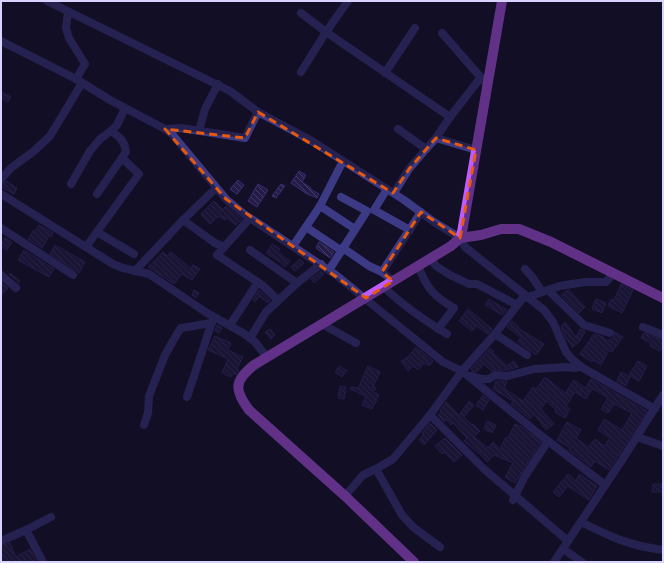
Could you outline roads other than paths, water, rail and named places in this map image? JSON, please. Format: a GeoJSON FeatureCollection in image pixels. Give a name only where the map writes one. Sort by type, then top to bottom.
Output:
{"type":"FeatureCollection","features":[{"type":"Feature","properties":{"kind":"main road"},"geometry":{"type":"LineString","coordinates":[[414,562],[345,496],[249,410],[241,400],[237,386],[239,379],[249,369],[267,357],[430,259],[451,246],[460,238],[476,150],[486,79],[502,1]]}},
{"type":"Feature","properties":{"kind":"main road"},"geometry":{"type":"LineString","coordinates":[[460,238],[481,235],[501,229],[519,229],[551,242],[663,298]]}},
{"type":"Feature","properties":{"kind":"street"},"geometry":{"type":"LineString","coordinates":[[47,1],[218,84],[258,112],[312,141],[390,191],[460,238],[465,247],[544,310],[561,338],[566,352],[580,366],[655,409]]}},
{"type":"Feature","properties":{"kind":"street"},"geometry":{"type":"LineString","coordinates":[[301,72],[326,32],[348,1]]}},
{"type":"Feature","properties":{"kind":"street"},"geometry":{"type":"LineString","coordinates":[[1,179],[11,168],[34,151],[50,136],[79,81],[86,64],[69,38],[66,28],[68,12]]}},
{"type":"Feature","properties":{"kind":"street"},"geometry":{"type":"LineString","coordinates":[[301,13],[326,32],[450,117]]}},
{"type":"Feature","properties":{"kind":"street"},"geometry":{"type":"LineString","coordinates":[[385,73],[415,28]]}},
{"type":"Feature","properties":{"kind":"street"},"geometry":{"type":"LineString","coordinates":[[410,230],[374,210],[436,138],[478,81],[486,79],[442,33]]}},
{"type":"Feature","properties":{"kind":"street"},"geometry":{"type":"LineString","coordinates":[[1,41],[79,81],[172,134],[226,199],[250,218],[330,270],[443,362],[481,379],[489,379],[495,375],[508,376],[534,369],[576,368],[580,366]]}},
{"type":"Feature","properties":{"kind":"street"},"geometry":{"type":"LineString","coordinates":[[199,131],[205,109],[218,84]]}},
{"type":"Feature","properties":{"kind":"street"},"geometry":{"type":"LineString","coordinates":[[71,184],[90,151],[100,139],[117,125],[125,108]]}},
{"type":"Feature","properties":{"kind":"street"},"geometry":{"type":"LineString","coordinates":[[165,129],[181,128],[245,138],[258,112]]}},
{"type":"Feature","properties":{"kind":"street"},"geometry":{"type":"LineString","coordinates":[[398,129],[426,150]]}},
{"type":"Feature","properties":{"kind":"street"},"geometry":{"type":"LineString","coordinates":[[97,194],[126,152],[125,145],[118,136],[111,131]]}},
{"type":"Feature","properties":{"kind":"street"},"geometry":{"type":"LineString","coordinates":[[436,138],[476,150]]}},
{"type":"Feature","properties":{"kind":"street"},"geometry":{"type":"LineString","coordinates":[[86,247],[139,174],[122,158]]}},
{"type":"Feature","properties":{"kind":"street"},"geometry":{"type":"LineString","coordinates":[[293,246],[320,206],[343,161]]}},
{"type":"Feature","properties":{"kind":"street"},"geometry":{"type":"LineString","coordinates":[[135,271],[183,220],[216,188]]}},
{"type":"Feature","properties":{"kind":"street"},"geometry":{"type":"LineString","coordinates":[[1,194],[113,264],[149,274],[213,320],[230,325],[250,338],[267,357]]}},
{"type":"Feature","properties":{"kind":"street"},"geometry":{"type":"LineString","coordinates":[[330,270],[367,211],[341,197]]}},
{"type":"Feature","properties":{"kind":"street"},"geometry":{"type":"LineString","coordinates":[[320,206],[355,229]]}},
{"type":"Feature","properties":{"kind":"street"},"geometry":{"type":"LineString","coordinates":[[382,272],[421,212]]}},
{"type":"Feature","properties":{"kind":"street"},"geometry":{"type":"LineString","coordinates":[[250,218],[217,255],[258,282],[278,300]]}},
{"type":"Feature","properties":{"kind":"street"},"geometry":{"type":"LineString","coordinates":[[183,220],[215,243],[224,247]]}},
{"type":"Feature","properties":{"kind":"street"},"geometry":{"type":"LineString","coordinates":[[306,227],[369,266],[382,272],[393,281]]}},
{"type":"Feature","properties":{"kind":"street"},"geometry":{"type":"LineString","coordinates":[[1,228],[73,275]]}},
{"type":"Feature","properties":{"kind":"street"},"geometry":{"type":"LineString","coordinates":[[97,232],[134,254]]}},
{"type":"Feature","properties":{"kind":"street"},"geometry":{"type":"LineString","coordinates":[[250,250],[297,282]]}},
{"type":"Feature","properties":{"kind":"street"},"geometry":{"type":"LineString","coordinates":[[430,259],[436,266],[450,275],[469,284],[477,284],[517,305]]}},
{"type":"Feature","properties":{"kind":"street"},"geometry":{"type":"LineString","coordinates":[[250,338],[266,312],[297,282],[321,264]]}},
{"type":"Feature","properties":{"kind":"street"},"geometry":{"type":"LineString","coordinates":[[418,266],[425,282],[435,296],[454,308],[438,329]]}},
{"type":"Feature","properties":{"kind":"street"},"geometry":{"type":"LineString","coordinates":[[525,269],[545,291],[584,325],[610,333]]}},
{"type":"Feature","properties":{"kind":"street"},"geometry":{"type":"LineString","coordinates":[[345,496],[363,476],[393,459],[430,415],[462,371],[495,334],[522,299],[560,286],[579,283],[606,282],[614,273]]}},
{"type":"Feature","properties":{"kind":"street"},"geometry":{"type":"LineString","coordinates":[[1,275],[16,288]]}},
{"type":"Feature","properties":{"kind":"street"},"geometry":{"type":"LineString","coordinates":[[230,325],[258,282]]}},
{"type":"Feature","properties":{"kind":"street"},"geometry":{"type":"LineString","coordinates":[[384,287],[399,302],[447,334]]}},
{"type":"Feature","properties":{"kind":"street"},"geometry":{"type":"LineString","coordinates":[[187,397],[213,320]]}},
{"type":"Feature","properties":{"kind":"street"},"geometry":{"type":"LineString","coordinates":[[144,425],[148,413],[149,396],[165,355],[177,334],[181,328],[213,320]]}},
{"type":"Feature","properties":{"kind":"street"},"geometry":{"type":"LineString","coordinates":[[322,324],[356,343]]}},
{"type":"Feature","properties":{"kind":"street"},"geometry":{"type":"LineString","coordinates":[[643,326],[663,335]]}},
{"type":"Feature","properties":{"kind":"street"},"geometry":{"type":"LineString","coordinates":[[495,334],[527,355]]}},
{"type":"Feature","properties":{"kind":"street"},"geometry":{"type":"LineString","coordinates":[[462,371],[605,485]]}},
{"type":"Feature","properties":{"kind":"street"},"geometry":{"type":"LineString","coordinates":[[554,562],[663,395]]}},
{"type":"Feature","properties":{"kind":"street"},"geometry":{"type":"LineString","coordinates":[[430,415],[514,498],[568,541]]}},
{"type":"Feature","properties":{"kind":"street"},"geometry":{"type":"LineString","coordinates":[[637,437],[663,446]]}},
{"type":"Feature","properties":{"kind":"street"},"geometry":{"type":"LineString","coordinates":[[514,498],[525,476],[548,441]]}},
{"type":"Feature","properties":{"kind":"street"},"geometry":{"type":"LineString","coordinates":[[376,469],[402,515],[412,527],[440,547]]}},
{"type":"Feature","properties":{"kind":"street"},"geometry":{"type":"LineString","coordinates":[[1,541],[51,517]]}},
{"type":"Feature","properties":{"kind":"street"},"geometry":{"type":"LineString","coordinates":[[581,522],[633,546],[663,550]]}},
{"type":"Feature","properties":{"kind":"street"},"geometry":{"type":"LineString","coordinates":[[26,530],[43,562]]}},
{"type":"Feature","properties":{"kind":"street"},"geometry":{"type":"LineString","coordinates":[[563,549],[582,562]]}}]}
